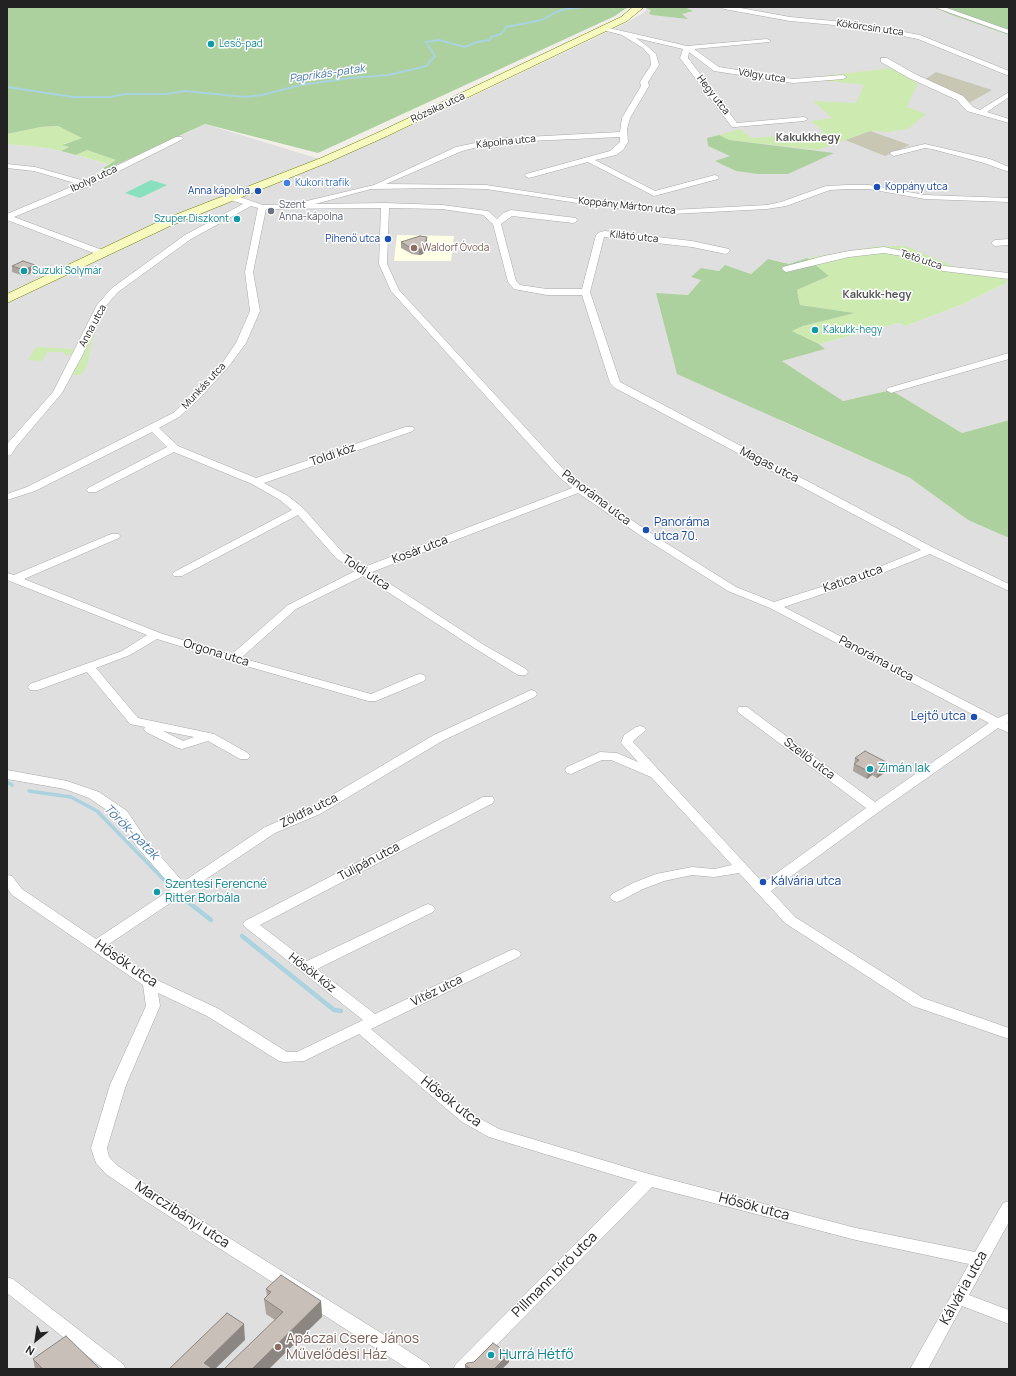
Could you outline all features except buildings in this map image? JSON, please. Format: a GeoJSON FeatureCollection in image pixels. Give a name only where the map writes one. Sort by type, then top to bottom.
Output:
{"type":"FeatureCollection","features":[{"type":"Feature","properties":{"kind":"main road","name":"Rózsika utca"},"geometry":{"type":"LineString","coordinates":[[7,299],[166,223],[326,160],[624,20],[639,7]]}},
{"type":"Feature","properties":{"kind":"street","name":"Kökörcsin utca"},"geometry":{"type":"LineString","coordinates":[[724,7],[796,20],[856,25],[920,37],[1009,74]]}},
{"type":"Feature","properties":{"kind":"street"},"geometry":{"type":"LineString","coordinates":[[937,7],[1009,32]]}},
{"type":"Feature","properties":{"kind":"street","name":"Völgy utca"},"geometry":{"type":"LineString","coordinates":[[604,29],[687,48],[767,41]]}},
{"type":"Feature","properties":{"kind":"street"},"geometry":{"type":"LineString","coordinates":[[529,176],[613,153],[620,148],[624,142],[623,129],[626,118],[645,86],[644,82],[655,65],[653,56],[645,47],[624,33]]}},
{"type":"Feature","properties":{"kind":"street","name":"Völgy utca"},"geometry":{"type":"LineString","coordinates":[[687,48],[717,69],[793,81],[843,76]]}},
{"type":"Feature","properties":{"kind":"street","name":"Hegy utca"},"geometry":{"type":"LineString","coordinates":[[687,48],[684,58],[736,125],[804,119]]}},
{"type":"Feature","properties":{"kind":"street"},"geometry":{"type":"LineString","coordinates":[[884,60],[912,76],[960,98],[970,108],[1009,121]]}},
{"type":"Feature","properties":{"kind":"street"},"geometry":{"type":"LineString","coordinates":[[982,112],[1009,94]]}},
{"type":"Feature","properties":{"kind":"street","name":"Kápolna utca"},"geometry":{"type":"LineString","coordinates":[[371,187],[446,155],[485,143],[624,134]]}},
{"type":"Feature","properties":{"kind":"street","name":"Ibolya utca"},"geometry":{"type":"LineString","coordinates":[[7,217],[86,184],[180,139]]}},
{"type":"Feature","properties":{"kind":"street"},"geometry":{"type":"LineString","coordinates":[[894,154],[926,146],[1007,166]]}},
{"type":"Feature","properties":{"kind":"street"},"geometry":{"type":"LineString","coordinates":[[589,160],[654,194],[715,177]]}},
{"type":"Feature","properties":{"kind":"street"},"geometry":{"type":"LineString","coordinates":[[7,166],[35,169],[86,184]]}},
{"type":"Feature","properties":{"kind":"street","name":"Koppány Márton utca"},"geometry":{"type":"LineString","coordinates":[[292,207],[371,187],[438,186],[486,187],[597,204],[672,212],[767,207],[783,204],[829,188],[847,187],[868,187],[925,197],[1009,200]]}},
{"type":"Feature","properties":{"kind":"street"},"geometry":{"type":"LineString","coordinates":[[231,197],[262,207],[384,205],[442,207],[478,211],[488,214],[497,223],[512,282],[518,287],[548,292],[586,292]]}},
{"type":"Feature","properties":{"kind":"street","name":"Anna utca"},"geometry":{"type":"LineString","coordinates":[[7,453],[12,445],[57,393],[77,356],[100,307],[116,290],[188,238],[249,204]]}},
{"type":"Feature","properties":{"kind":"street","name":"Panoráma utca"},"geometry":{"type":"LineString","coordinates":[[384,205],[383,264],[395,291],[557,469],[579,488],[654,540],[732,589],[774,606],[1005,723]]}},
{"type":"Feature","properties":{"kind":"street","name":"Munkás utca"},"geometry":{"type":"LineString","coordinates":[[7,497],[31,489],[176,415],[196,397],[226,364],[241,343],[255,311],[249,272],[262,207]]}},
{"type":"Feature","properties":{"kind":"street"},"geometry":{"type":"LineString","coordinates":[[497,223],[506,214],[511,213],[573,220]]}},
{"type":"Feature","properties":{"kind":"street","name":"Ibolya utca"},"geometry":{"type":"LineString","coordinates":[[7,217],[102,253]]}},
{"type":"Feature","properties":{"kind":"street","name":"Kilátó utca"},"geometry":{"type":"LineString","coordinates":[[586,292],[600,235],[605,234],[685,243],[726,251]]}},
{"type":"Feature","properties":{"kind":"street"},"geometry":{"type":"LineString","coordinates":[[995,243],[1009,242]]}},
{"type":"Feature","properties":{"kind":"street","name":"Tető utca"},"geometry":{"type":"LineString","coordinates":[[786,269],[824,258],[884,250],[904,254],[943,268],[1009,276]]}},
{"type":"Feature","properties":{"kind":"street","name":"Magas utca"},"geometry":{"type":"LineString","coordinates":[[586,292],[615,383],[618,386],[930,550],[1009,588]]}},
{"type":"Feature","properties":{"kind":"street"},"geometry":{"type":"LineString","coordinates":[[891,390],[1009,356]]}},
{"type":"Feature","properties":{"kind":"street","name":"Toldi utca"},"geometry":{"type":"LineString","coordinates":[[153,428],[174,448],[256,482],[284,498],[299,510],[340,556],[480,647],[522,672]]}},
{"type":"Feature","properties":{"kind":"street","name":"Toldi köz"},"geometry":{"type":"LineString","coordinates":[[256,482],[410,429]]}},
{"type":"Feature","properties":{"kind":"street"},"geometry":{"type":"LineString","coordinates":[[92,490],[174,448]]}},
{"type":"Feature","properties":{"kind":"street","name":"Kosár utca"},"geometry":{"type":"LineString","coordinates":[[233,659],[292,607],[364,571],[579,488]]}},
{"type":"Feature","properties":{"kind":"street"},"geometry":{"type":"LineString","coordinates":[[178,574],[299,510]]}},
{"type":"Feature","properties":{"kind":"street","name":"Orgona utca"},"geometry":{"type":"LineString","coordinates":[[11,577],[115,536]]}},
{"type":"Feature","properties":{"kind":"street","name":"Katica utca"},"geometry":{"type":"LineString","coordinates":[[774,606],[866,576],[930,550]]}},
{"type":"Feature","properties":{"kind":"street","name":"Orgona utca"},"geometry":{"type":"LineString","coordinates":[[11,577],[156,634],[233,659],[372,698],[420,678]]}},
{"type":"Feature","properties":{"kind":"street"},"geometry":{"type":"LineString","coordinates":[[34,687],[126,653],[156,634]]}},
{"type":"Feature","properties":{"kind":"street"},"geometry":{"type":"LineString","coordinates":[[89,667],[134,721],[182,745],[210,737],[244,756]]}},
{"type":"Feature","properties":{"kind":"street","name":"Zöldfa utca"},"geometry":{"type":"LineString","coordinates":[[97,945],[276,826],[315,811],[438,738],[531,694]]}},
{"type":"Feature","properties":{"kind":"street","name":"Szellő utca"},"geometry":{"type":"LineString","coordinates":[[743,710],[875,808]]}},
{"type":"Feature","properties":{"kind":"street"},"geometry":{"type":"LineString","coordinates":[[763,891],[771,883],[875,808],[1005,723]]}},
{"type":"Feature","properties":{"kind":"street"},"geometry":{"type":"LineString","coordinates":[[640,730],[628,738],[627,743],[790,920],[918,1002],[1009,1034]]}},
{"type":"Feature","properties":{"kind":"street"},"geometry":{"type":"LineString","coordinates":[[571,770],[600,756],[613,756],[658,776]]}},
{"type":"Feature","properties":{"kind":"street"},"geometry":{"type":"LineString","coordinates":[[7,774],[67,785],[94,795],[122,814],[142,844],[182,889]]}},
{"type":"Feature","properties":{"kind":"street","name":"Tulipán utca"},"geometry":{"type":"LineString","coordinates":[[250,924],[488,800]]}},
{"type":"Feature","properties":{"kind":"street"},"geometry":{"type":"LineString","coordinates":[[617,898],[638,886],[661,877],[692,871],[714,873],[742,868]]}},
{"type":"Feature","properties":{"kind":"street","name":"Hősök utca"},"geometry":{"type":"LineString","coordinates":[[7,878],[17,892],[97,945],[150,983],[212,1012],[284,1057],[299,1057],[367,1025],[467,1118],[494,1133],[649,1180],[856,1234],[980,1260]]}},
{"type":"Feature","properties":{"kind":"street"},"geometry":{"type":"LineString","coordinates":[[306,968],[428,909]]}},
{"type":"Feature","properties":{"kind":"street","name":"Hősök köz"},"geometry":{"type":"LineString","coordinates":[[250,924],[306,968],[367,1025]]}},
{"type":"Feature","properties":{"kind":"street","name":"Vitéz utca"},"geometry":{"type":"LineString","coordinates":[[367,1025],[514,954]]}},
{"type":"Feature","properties":{"kind":"street","name":"Marczibányi utca"},"geometry":{"type":"LineString","coordinates":[[150,983],[152,1006],[118,1085],[98,1148],[102,1159],[112,1170],[153,1198],[422,1369]]}},
{"type":"Feature","properties":{"kind":"street","name":"Pillmann bíró utca"},"geometry":{"type":"LineString","coordinates":[[462,1369],[649,1180]]}},
{"type":"Feature","properties":{"kind":"street","name":"Kálvária utca"},"geometry":{"type":"LineString","coordinates":[[919,1369],[1009,1207]]}},
{"type":"Feature","properties":{"kind":"street"},"geometry":{"type":"LineString","coordinates":[[7,1284],[117,1369]]}},
{"type":"Feature","properties":{"kind":"street"},"geometry":{"type":"LineString","coordinates":[[958,1298],[1009,1317]]}},
{"type":"Feature","properties":{"kind":"shaded area"},"geometry":{"type":"Polygon","coordinates":[[[649,7],[933,7],[1009,35],[1009,420],[962,433],[891,390],[843,401],[782,361],[824,349],[819,344],[899,323],[906,326],[963,304],[1008,282],[960,269],[842,253],[807,258],[789,264],[768,259],[751,274],[725,265],[719,271],[701,268],[692,277],[702,279],[688,295],[656,294],[781,421],[910,478],[968,520],[1009,538],[1009,1369],[7,1369],[7,144],[47,148],[108,164],[103,168],[170,141],[205,124],[329,162],[417,123],[626,23],[643,13],[649,7]]]}},
{"type":"Feature","properties":{"kind":"shaded area"},"geometry":{"type":"Polygon","coordinates":[[[936,72],[992,90],[969,103],[924,80],[936,72]]]}},
{"type":"Feature","properties":{"kind":"shaded area"},"geometry":{"type":"Polygon","coordinates":[[[870,131],[910,145],[885,156],[845,140],[870,131]]]}},
{"type":"Feature","properties":{"kind":"shaded area"},"geometry":{"type":"Polygon","coordinates":[[[337,208],[337,217],[319,218],[318,209],[337,208]]]}},
{"type":"Feature","properties":{"kind":"shaded area"},"geometry":{"type":"Polygon","coordinates":[[[397,235],[454,236],[451,261],[394,261],[397,235]]]}},
{"type":"Feature","properties":{"kind":"green space"},"geometry":{"type":"Polygon","coordinates":[[[7,7],[628,7],[615,16],[318,153],[205,124],[105,170],[103,168],[116,160],[87,150],[76,155],[61,151],[69,147],[62,145],[82,138],[58,126],[41,127],[7,134],[7,7]]]}},
{"type":"Feature","properties":{"kind":"green space"},"geometry":{"type":"Polygon","coordinates":[[[684,7],[693,11],[682,14],[688,19],[652,15],[649,14],[651,10],[645,8],[684,7]]]}},
{"type":"Feature","properties":{"kind":"green space"},"geometry":{"type":"Polygon","coordinates":[[[933,7],[1009,7],[1009,35],[952,15],[933,7]]]}},
{"type":"Feature","properties":{"kind":"green space"},"geometry":{"type":"Polygon","coordinates":[[[892,68],[918,83],[907,107],[926,114],[908,129],[888,132],[870,131],[818,150],[729,140],[719,135],[740,129],[752,138],[825,133],[811,121],[832,118],[813,101],[856,103],[864,85],[829,81],[822,76],[892,68]]]}},
{"type":"Feature","properties":{"kind":"green space"},"geometry":{"type":"Polygon","coordinates":[[[58,126],[83,138],[63,144],[70,146],[61,151],[7,144],[7,134],[41,127],[58,126]]]}},
{"type":"Feature","properties":{"kind":"green space"},"geometry":{"type":"Polygon","coordinates":[[[719,135],[729,140],[834,153],[788,174],[758,174],[736,171],[715,161],[730,156],[708,146],[707,138],[719,135]]]}},
{"type":"Feature","properties":{"kind":"green space"},"geometry":{"type":"Polygon","coordinates":[[[87,150],[117,160],[108,164],[76,155],[87,150]]]}},
{"type":"Feature","properties":{"kind":"green space"},"geometry":{"type":"Polygon","coordinates":[[[151,180],[167,185],[140,198],[125,193],[151,180]]]}},
{"type":"Feature","properties":{"kind":"green space"},"geometry":{"type":"Polygon","coordinates":[[[878,246],[906,246],[960,269],[995,272],[1008,282],[963,304],[906,326],[899,323],[819,344],[792,331],[803,326],[854,313],[800,305],[797,290],[829,276],[807,258],[878,246]]]}},
{"type":"Feature","properties":{"kind":"green space"},"geometry":{"type":"Polygon","coordinates":[[[807,258],[829,276],[797,290],[800,305],[855,313],[803,326],[792,331],[819,344],[825,349],[782,361],[843,401],[891,390],[962,433],[1009,420],[1009,538],[968,520],[910,478],[677,374],[656,293],[688,295],[701,280],[691,277],[701,268],[719,271],[725,265],[751,274],[768,259],[789,264],[807,258]]]}},
{"type":"Feature","properties":{"kind":"green space"},"geometry":{"type":"Polygon","coordinates":[[[94,334],[86,368],[80,375],[73,375],[73,371],[82,358],[92,335],[94,334]]]}},
{"type":"Feature","properties":{"kind":"green space"},"geometry":{"type":"Polygon","coordinates":[[[36,347],[74,349],[70,355],[65,355],[64,352],[47,352],[42,361],[28,360],[36,347]]]}},
{"type":"Feature","properties":{"kind":"waterway","name":"Paprikás-patak"},"geometry":{"type":"LineString","coordinates":[[7,87],[73,97],[110,97],[125,94],[166,94],[185,91],[245,97],[262,95],[301,85],[351,78],[388,75],[419,68],[426,66],[435,56],[426,42],[439,40],[465,47],[477,42],[490,40],[491,37],[501,34],[506,27],[542,20],[556,12],[566,9],[584,7]]}},
{"type":"Feature","properties":{"kind":"waterway","name":"Török-patak"},"geometry":{"type":"LineString","coordinates":[[7,782],[12,785]]}},
{"type":"Feature","properties":{"kind":"waterway","name":"Török-patak"},"geometry":{"type":"LineString","coordinates":[[29,791],[71,797],[97,811],[168,884]]}},
{"type":"Feature","properties":{"kind":"waterway","name":"Török-patak"},"geometry":{"type":"LineString","coordinates":[[188,902],[211,920]]}},
{"type":"Feature","properties":{"kind":"waterway","name":"Török-patak"},"geometry":{"type":"LineString","coordinates":[[242,936],[334,1010],[341,1011]]}},
{"type":"Feature","properties":{"kind":"place","name":"Leső-pad"},"geometry":{"type":"Point","coordinates":[211,44]}},
{"type":"Feature","properties":{"kind":"place","name":"Kukori trafik"},"geometry":{"type":"Point","coordinates":[287,183]}},
{"type":"Feature","properties":{"kind":"place","name":"Koppány utca"},"geometry":{"type":"Point","coordinates":[877,187]}},
{"type":"Feature","properties":{"kind":"place","name":"Anna kápolna"},"geometry":{"type":"Point","coordinates":[258,191]}},
{"type":"Feature","properties":{"kind":"place","name":"Szent Anna-kápolna"},"geometry":{"type":"Point","coordinates":[271,211]}},
{"type":"Feature","properties":{"kind":"place","name":"Szuper Diszkont"},"geometry":{"type":"Point","coordinates":[237,219]}},
{"type":"Feature","properties":{"kind":"place","name":"Pihenő utca"},"geometry":{"type":"Point","coordinates":[388,239]}},
{"type":"Feature","properties":{"kind":"place","name":"Waldorf Óvoda"},"geometry":{"type":"Point","coordinates":[414,248]}},
{"type":"Feature","properties":{"kind":"place","name":"Suzuki Solymár"},"geometry":{"type":"Point","coordinates":[24,271]}},
{"type":"Feature","properties":{"kind":"place","name":"Kakukk-hegy"},"geometry":{"type":"Point","coordinates":[815,330]}},
{"type":"Feature","properties":{"kind":"place","name":"Panoráma utca 70."},"geometry":{"type":"Point","coordinates":[646,530]}},
{"type":"Feature","properties":{"kind":"place","name":"Lejtő utca"},"geometry":{"type":"Point","coordinates":[974,717]}},
{"type":"Feature","properties":{"kind":"place","name":"Zimán lak"},"geometry":{"type":"Point","coordinates":[870,769]}},
{"type":"Feature","properties":{"kind":"place","name":"Kálvária utca"},"geometry":{"type":"Point","coordinates":[763,882]}},
{"type":"Feature","properties":{"kind":"place","name":"Szentesi Ferencné Ritter Borbála"},"geometry":{"type":"Point","coordinates":[157,892]}},
{"type":"Feature","properties":{"kind":"place","name":"Apáczai Csere János Művelődési Ház"},"geometry":{"type":"Point","coordinates":[278,1347]}},
{"type":"Feature","properties":{"kind":"place","name":"Hurrá Hétfő"},"geometry":{"type":"Point","coordinates":[491,1355]}},
{"type":"Feature","properties":{"kind":"district","name":"Kakukkhegy"},"geometry":{"type":"Point","coordinates":[808,138]}},
{"type":"Feature","properties":{"kind":"district","name":"Kakukk-hegy"},"geometry":{"type":"Point","coordinates":[877,295]}}]}
